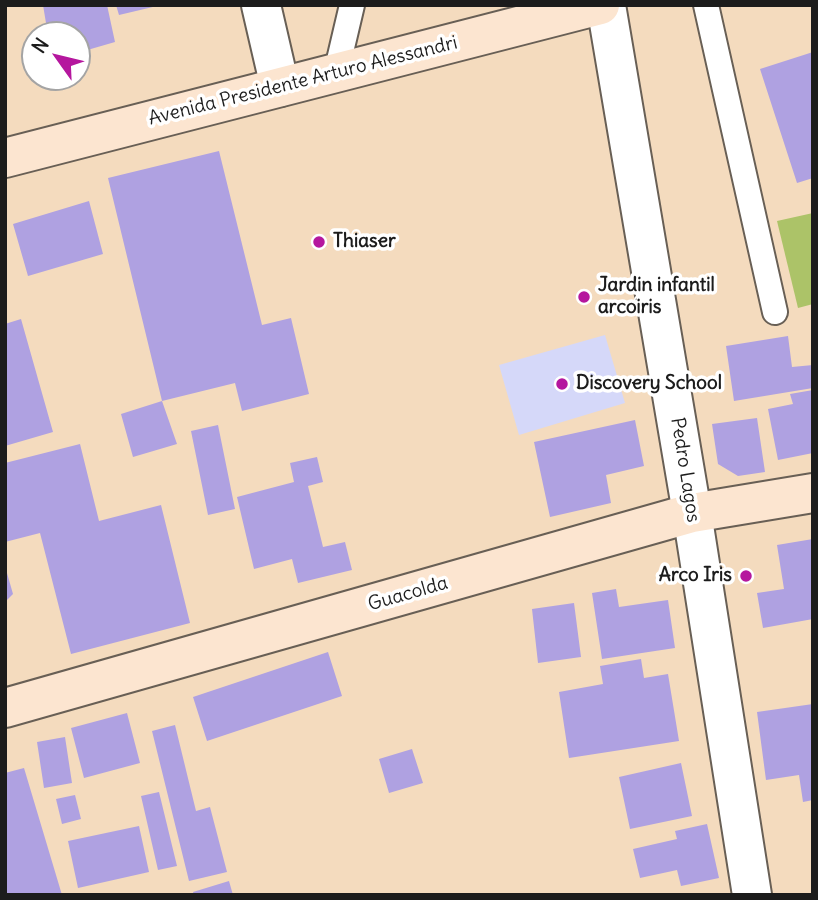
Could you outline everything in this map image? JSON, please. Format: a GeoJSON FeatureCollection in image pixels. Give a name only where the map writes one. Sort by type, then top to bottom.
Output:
{"type":"FeatureCollection","features":[{"type":"Feature","properties":{"kind":"main road","name":"Avenida Presidente Arturo Alessandri"},"geometry":{"type":"LineString","coordinates":[[5,158],[336,73],[535,13],[600,5]]}},
{"type":"Feature","properties":{"kind":"main road","name":"Guacolda"},"geometry":{"type":"LineString","coordinates":[[5,708],[692,513],[813,493]]}},
{"type":"Feature","properties":{"kind":"street"},"geometry":{"type":"LineString","coordinates":[[261,5],[279,87]]}},
{"type":"Feature","properties":{"kind":"street","name":"Pedro Lagos"},"geometry":{"type":"LineString","coordinates":[[606,5],[692,513],[752,895]]}},
{"type":"Feature","properties":{"kind":"lane"},"geometry":{"type":"LineString","coordinates":[[336,73],[352,5]]}},
{"type":"Feature","properties":{"kind":"lane"},"geometry":{"type":"LineString","coordinates":[[706,5],[775,312]]}},
{"type":"Feature","properties":{"kind":"shaded area","name":"Discovery School"},"geometry":{"type":"Polygon","coordinates":[[[605,335],[625,403],[519,435],[499,365],[605,335]]]}},
{"type":"Feature","properties":{"kind":"green space"},"geometry":{"type":"Polygon","coordinates":[[[813,213],[813,304],[798,308],[777,221],[813,213]]]}},
{"type":"Feature","properties":{"kind":"building"},"geometry":{"type":"Polygon","coordinates":[[[43,5],[107,5],[115,42],[91,49],[91,21],[46,21],[43,5]]]}},
{"type":"Feature","properties":{"kind":"building"},"geometry":{"type":"Polygon","coordinates":[[[116,5],[157,5],[157,6],[119,15],[116,5]]]}},
{"type":"Feature","properties":{"kind":"building"},"geometry":{"type":"Polygon","coordinates":[[[813,52],[813,178],[797,183],[760,69],[813,52]]]}},
{"type":"Feature","properties":{"kind":"building"},"geometry":{"type":"Polygon","coordinates":[[[219,151],[262,325],[291,318],[309,394],[242,411],[235,383],[162,401],[108,178],[219,151]]]}},
{"type":"Feature","properties":{"kind":"building"},"geometry":{"type":"Polygon","coordinates":[[[89,201],[103,254],[28,276],[13,224],[89,201]]]}},
{"type":"Feature","properties":{"kind":"building"},"geometry":{"type":"Polygon","coordinates":[[[21,319],[53,432],[5,446],[5,324],[21,319]]]}},
{"type":"Feature","properties":{"kind":"building"},"geometry":{"type":"Polygon","coordinates":[[[788,336],[792,367],[813,365],[813,388],[734,401],[726,346],[788,336]]]}},
{"type":"Feature","properties":{"kind":"building"},"geometry":{"type":"Polygon","coordinates":[[[813,390],[813,453],[778,460],[768,409],[793,404],[790,394],[813,390]]]}},
{"type":"Feature","properties":{"kind":"building"},"geometry":{"type":"Polygon","coordinates":[[[162,401],[177,444],[133,457],[121,414],[162,401]]]}},
{"type":"Feature","properties":{"kind":"building"},"geometry":{"type":"Polygon","coordinates":[[[757,418],[765,472],[738,476],[718,464],[712,424],[757,418]]]}},
{"type":"Feature","properties":{"kind":"building"},"geometry":{"type":"Polygon","coordinates":[[[635,420],[644,466],[606,475],[611,503],[550,517],[534,442],[635,420]]]}},
{"type":"Feature","properties":{"kind":"building"},"geometry":{"type":"Polygon","coordinates":[[[218,425],[235,509],[208,515],[191,431],[218,425]]]}},
{"type":"Feature","properties":{"kind":"building"},"geometry":{"type":"Polygon","coordinates":[[[80,444],[99,521],[161,505],[190,623],[71,654],[40,533],[5,542],[5,463],[80,444]]]}},
{"type":"Feature","properties":{"kind":"building"},"geometry":{"type":"Polygon","coordinates":[[[317,457],[323,482],[308,486],[323,547],[345,542],[352,570],[298,583],[292,559],[254,569],[237,497],[294,482],[290,463],[317,457]]]}},
{"type":"Feature","properties":{"kind":"building"},"geometry":{"type":"Polygon","coordinates":[[[813,539],[813,619],[763,628],[757,593],[784,589],[777,545],[813,539]]]}},
{"type":"Feature","properties":{"kind":"building"},"geometry":{"type":"Polygon","coordinates":[[[5,566],[13,594],[5,602],[5,566]]]}},
{"type":"Feature","properties":{"kind":"building"},"geometry":{"type":"Polygon","coordinates":[[[616,589],[619,607],[668,600],[675,648],[602,659],[592,593],[616,589]]]}},
{"type":"Feature","properties":{"kind":"building"},"geometry":{"type":"Polygon","coordinates":[[[574,603],[581,657],[538,663],[532,609],[574,603]]]}},
{"type":"Feature","properties":{"kind":"building"},"geometry":{"type":"Polygon","coordinates":[[[328,652],[342,696],[207,741],[193,697],[328,652]]]}},
{"type":"Feature","properties":{"kind":"building"},"geometry":{"type":"Polygon","coordinates":[[[641,659],[644,678],[668,674],[679,741],[569,758],[559,692],[603,684],[600,666],[641,659]]]}},
{"type":"Feature","properties":{"kind":"building"},"geometry":{"type":"Polygon","coordinates":[[[813,704],[813,800],[803,802],[799,775],[766,780],[757,712],[813,704]]]}},
{"type":"Feature","properties":{"kind":"building"},"geometry":{"type":"Polygon","coordinates":[[[127,713],[140,763],[84,778],[71,728],[127,713]]]}},
{"type":"Feature","properties":{"kind":"building"},"geometry":{"type":"Polygon","coordinates":[[[175,725],[196,811],[210,807],[227,872],[189,881],[152,731],[175,725]]]}},
{"type":"Feature","properties":{"kind":"building"},"geometry":{"type":"Polygon","coordinates":[[[65,737],[72,783],[44,788],[37,742],[65,737]]]}},
{"type":"Feature","properties":{"kind":"building"},"geometry":{"type":"Polygon","coordinates":[[[412,749],[423,783],[389,793],[379,759],[412,749]]]}},
{"type":"Feature","properties":{"kind":"building"},"geometry":{"type":"Polygon","coordinates":[[[681,763],[692,816],[630,829],[619,777],[681,763]]]}},
{"type":"Feature","properties":{"kind":"building"},"geometry":{"type":"Polygon","coordinates":[[[24,768],[62,895],[5,895],[5,773],[24,768]]]}},
{"type":"Feature","properties":{"kind":"building"},"geometry":{"type":"Polygon","coordinates":[[[159,792],[177,866],[158,870],[141,796],[159,792]]]}},
{"type":"Feature","properties":{"kind":"building"},"geometry":{"type":"Polygon","coordinates":[[[75,795],[81,819],[62,824],[56,799],[75,795]]]}},
{"type":"Feature","properties":{"kind":"building"},"geometry":{"type":"Polygon","coordinates":[[[707,824],[719,878],[681,886],[677,870],[640,878],[633,849],[677,839],[675,831],[707,824]]]}},
{"type":"Feature","properties":{"kind":"building"},"geometry":{"type":"Polygon","coordinates":[[[139,826],[149,872],[78,888],[68,841],[139,826]]]}},
{"type":"Feature","properties":{"kind":"building"},"geometry":{"type":"Polygon","coordinates":[[[229,881],[233,895],[194,895],[193,892],[229,881]]]}},
{"type":"Feature","properties":{"kind":"place","name":"Thiaser"},"geometry":{"type":"Point","coordinates":[319,242]}},
{"type":"Feature","properties":{"kind":"place","name":"Jardin infantil arcoiris"},"geometry":{"type":"Point","coordinates":[584,297]}},
{"type":"Feature","properties":{"kind":"place","name":"Discovery School"},"geometry":{"type":"Point","coordinates":[562,384]}},
{"type":"Feature","properties":{"kind":"place","name":"Arco Iris"},"geometry":{"type":"Point","coordinates":[746,576]}}]}
